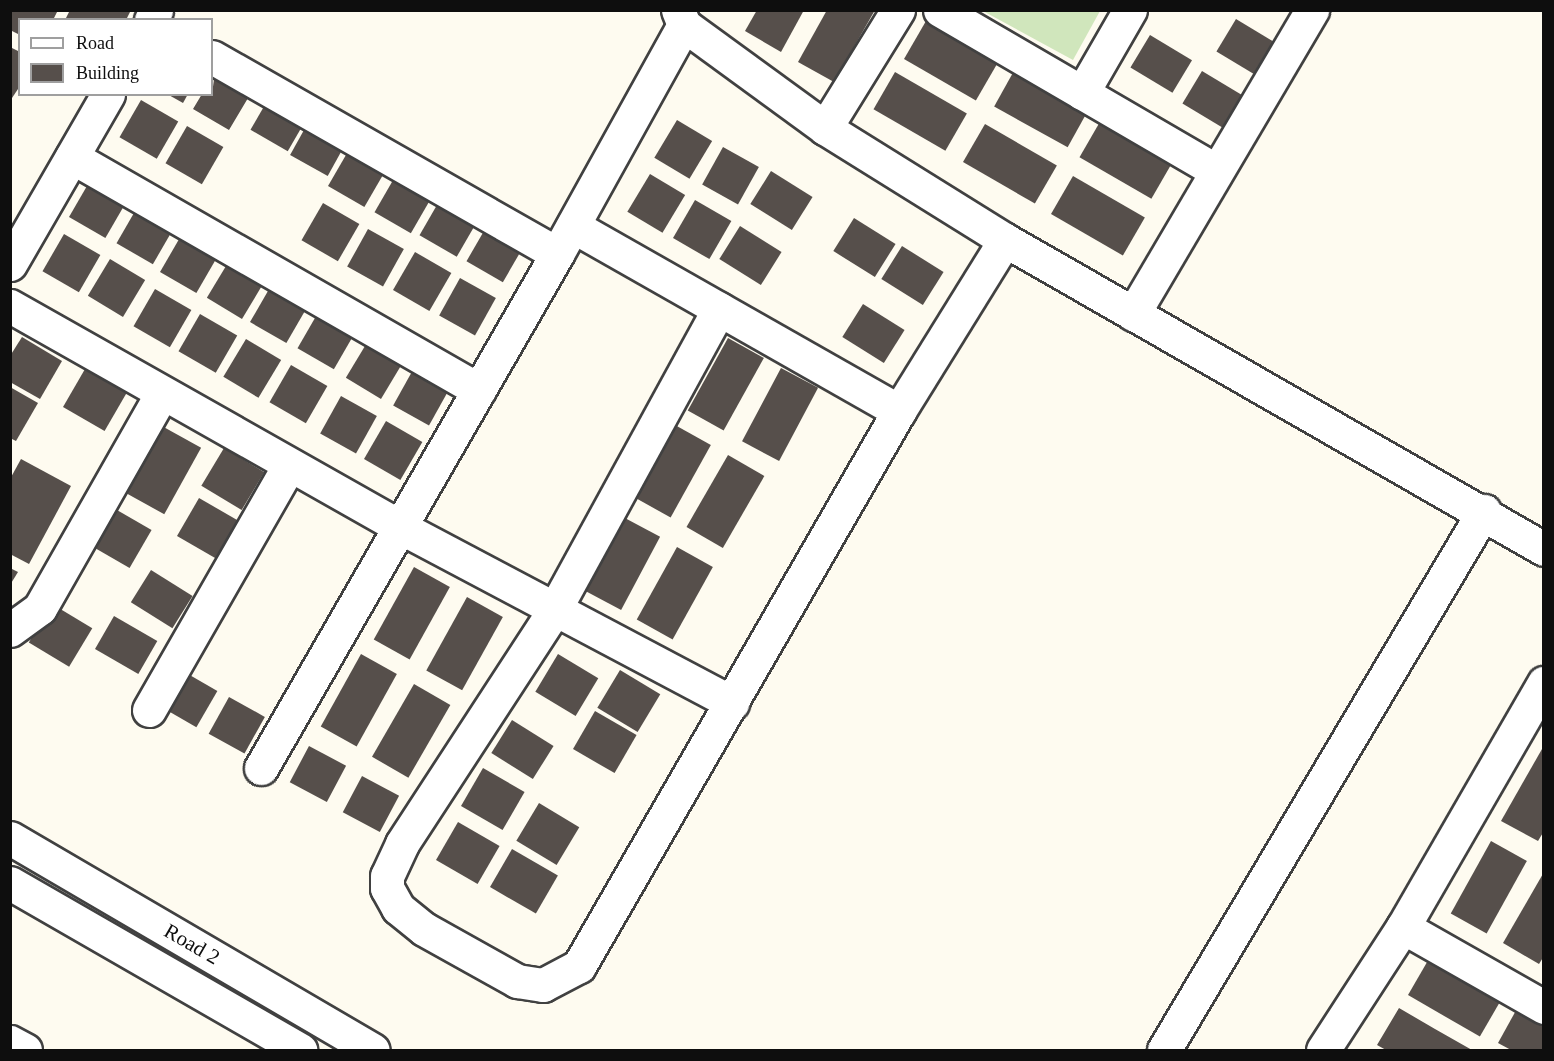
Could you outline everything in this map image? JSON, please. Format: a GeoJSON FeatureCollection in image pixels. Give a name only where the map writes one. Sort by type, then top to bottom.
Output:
{"type":"FeatureCollection","features":[{"type":"Feature","properties":{"kind":"street"},"geometry":{"type":"LineString","coordinates":[[825,128],[898,10]]}},
{"type":"Feature","properties":{"kind":"street"},"geometry":{"type":"LineString","coordinates":[[940,10],[1217,171]]}},
{"type":"Feature","properties":{"kind":"street"},"geometry":{"type":"LineString","coordinates":[[1082,93],[1130,10]]}},
{"type":"Feature","properties":{"kind":"street"},"geometry":{"type":"LineString","coordinates":[[1133,314],[1312,10]]}},
{"type":"Feature","properties":{"kind":"street"},"geometry":{"type":"LineString","coordinates":[[261,768],[573,226],[681,18],[825,128],[1005,240],[1484,511],[1544,549]]}},
{"type":"Feature","properties":{"kind":"street"},"geometry":{"type":"LineString","coordinates":[[213,58],[557,254]]}},
{"type":"Feature","properties":{"kind":"street"},"geometry":{"type":"LineString","coordinates":[[10,264],[107,96]]}},
{"type":"Feature","properties":{"kind":"street"},"geometry":{"type":"LineString","coordinates":[[72,157],[479,390]]}},
{"type":"Feature","properties":{"kind":"street"},"geometry":{"type":"LineString","coordinates":[[573,226],[899,411]]}},
{"type":"Feature","properties":{"kind":"street"},"geometry":{"type":"LineString","coordinates":[[719,309],[555,609],[402,844],[387,876],[387,888],[398,908],[424,929],[517,981],[543,985],[579,966],[899,411],[1005,240]]}},
{"type":"Feature","properties":{"kind":"street"},"geometry":{"type":"LineString","coordinates":[[10,306],[400,528],[732,703]]}},
{"type":"Feature","properties":{"kind":"street"},"geometry":{"type":"LineString","coordinates":[[10,630],[40,609],[162,393]]}},
{"type":"Feature","properties":{"kind":"street"},"geometry":{"type":"LineString","coordinates":[[149,710],[289,466]]}},
{"type":"Feature","properties":{"kind":"street"},"geometry":{"type":"LineString","coordinates":[[1164,1050],[1484,511]]}},
{"type":"Feature","properties":{"kind":"street"},"geometry":{"type":"LineString","coordinates":[[1323,1050],[1403,927],[1544,683]]}},
{"type":"Feature","properties":{"kind":"street","name":"Road 2"},"geometry":{"type":"LineString","coordinates":[[10,838],[373,1050]]}},
{"type":"Feature","properties":{"kind":"street","name":"Road 2"},"geometry":{"type":"LineString","coordinates":[[10,883],[300,1050]]}},
{"type":"Feature","properties":{"kind":"street"},"geometry":{"type":"LineString","coordinates":[[1403,927],[1543,1006]]}},
{"type":"Feature","properties":{"kind":"street"},"geometry":{"type":"LineString","coordinates":[[10,1042],[25,1050]]}},
{"type":"Feature","properties":{"kind":"green space"},"geometry":{"type":"Polygon","coordinates":[[[983,11],[1100,11],[1073,60],[983,11]]]}},
{"type":"Feature","properties":{"kind":"building"},"geometry":{"type":"Polygon","coordinates":[[[10,10],[58,10],[54,18],[18,18],[18,34],[10,30],[10,10]]]}},
{"type":"Feature","properties":{"kind":"building"},"geometry":{"type":"Polygon","coordinates":[[[70,10],[131,10],[127,18],[66,18],[70,10]]]}},
{"type":"Feature","properties":{"kind":"building"},"geometry":{"type":"Polygon","coordinates":[[[757,10],[804,10],[781,52],[745,31],[757,10]]]}},
{"type":"Feature","properties":{"kind":"building"},"geometry":{"type":"Polygon","coordinates":[[[827,10],[875,10],[834,82],[798,62],[827,10]]]}},
{"type":"Feature","properties":{"kind":"building"},"geometry":{"type":"Polygon","coordinates":[[[1236,19],[1278,44],[1258,77],[1216,52],[1236,19]]]}},
{"type":"Feature","properties":{"kind":"building"},"geometry":{"type":"Polygon","coordinates":[[[926,21],[998,62],[976,101],[904,59],[926,21]]]}},
{"type":"Feature","properties":{"kind":"building"},"geometry":{"type":"Polygon","coordinates":[[[1150,35],[1192,60],[1172,93],[1130,68],[1150,35]]]}},
{"type":"Feature","properties":{"kind":"building"},"geometry":{"type":"Polygon","coordinates":[[[10,47],[18,51],[18,89],[10,101],[10,47]]]}},
{"type":"Feature","properties":{"kind":"building"},"geometry":{"type":"Polygon","coordinates":[[[1015,69],[1088,110],[1068,147],[994,107],[1015,69]]]}},
{"type":"Feature","properties":{"kind":"building"},"geometry":{"type":"Polygon","coordinates":[[[1202,71],[1245,97],[1225,129],[1182,104],[1202,71]]]}},
{"type":"Feature","properties":{"kind":"building"},"geometry":{"type":"Polygon","coordinates":[[[215,72],[251,93],[229,130],[193,109],[201,96],[213,96],[215,72]]]}},
{"type":"Feature","properties":{"kind":"building"},"geometry":{"type":"Polygon","coordinates":[[[895,72],[967,114],[945,151],[874,109],[895,72]]]}},
{"type":"Feature","properties":{"kind":"building"},"geometry":{"type":"Polygon","coordinates":[[[171,96],[187,96],[183,103],[171,96]]]}},
{"type":"Feature","properties":{"kind":"building"},"geometry":{"type":"Polygon","coordinates":[[[270,96],[307,118],[288,151],[250,130],[270,96]]]}},
{"type":"Feature","properties":{"kind":"building"},"geometry":{"type":"Polygon","coordinates":[[[141,100],[178,121],[157,159],[120,137],[141,100]]]}},
{"type":"Feature","properties":{"kind":"building"},"geometry":{"type":"Polygon","coordinates":[[[677,120],[712,141],[689,179],[654,158],[677,120]]]}},
{"type":"Feature","properties":{"kind":"building"},"geometry":{"type":"Polygon","coordinates":[[[1101,120],[1173,162],[1151,199],[1080,157],[1101,120]]]}},
{"type":"Feature","properties":{"kind":"building"},"geometry":{"type":"Polygon","coordinates":[[[309,121],[347,142],[328,176],[290,155],[309,121]]]}},
{"type":"Feature","properties":{"kind":"building"},"geometry":{"type":"Polygon","coordinates":[[[985,124],[1057,166],[1035,204],[963,162],[985,124]]]}},
{"type":"Feature","properties":{"kind":"building"},"geometry":{"type":"Polygon","coordinates":[[[187,126],[223,147],[202,184],[166,163],[187,126]]]}},
{"type":"Feature","properties":{"kind":"building"},"geometry":{"type":"Polygon","coordinates":[[[723,147],[759,167],[738,204],[702,185],[723,147]]]}},
{"type":"Feature","properties":{"kind":"building"},"geometry":{"type":"Polygon","coordinates":[[[350,148],[386,169],[364,207],[328,186],[350,148]]]}},
{"type":"Feature","properties":{"kind":"building"},"geometry":{"type":"Polygon","coordinates":[[[771,171],[813,197],[792,230],[750,204],[771,171]]]}},
{"type":"Feature","properties":{"kind":"building"},"geometry":{"type":"Polygon","coordinates":[[[650,174],[685,195],[662,233],[627,212],[650,174]]]}},
{"type":"Feature","properties":{"kind":"building"},"geometry":{"type":"Polygon","coordinates":[[[396,175],[432,196],[411,233],[374,212],[396,175]]]}},
{"type":"Feature","properties":{"kind":"building"},"geometry":{"type":"Polygon","coordinates":[[[1073,176],[1145,218],[1123,256],[1051,214],[1073,176]]]}},
{"type":"Feature","properties":{"kind":"building"},"geometry":{"type":"Polygon","coordinates":[[[91,179],[127,200],[105,238],[69,217],[91,179]]]}},
{"type":"Feature","properties":{"kind":"building"},"geometry":{"type":"Polygon","coordinates":[[[441,198],[478,220],[457,257],[420,235],[441,198]]]}},
{"type":"Feature","properties":{"kind":"building"},"geometry":{"type":"Polygon","coordinates":[[[695,200],[731,221],[709,259],[673,238],[695,200]]]}},
{"type":"Feature","properties":{"kind":"building"},"geometry":{"type":"Polygon","coordinates":[[[323,203],[359,224],[338,261],[302,240],[323,203]]]}},
{"type":"Feature","properties":{"kind":"building"},"geometry":{"type":"Polygon","coordinates":[[[138,206],[174,227],[153,264],[116,243],[138,206]]]}},
{"type":"Feature","properties":{"kind":"building"},"geometry":{"type":"Polygon","coordinates":[[[854,218],[896,244],[875,277],[833,251],[854,218]]]}},
{"type":"Feature","properties":{"kind":"building"},"geometry":{"type":"Polygon","coordinates":[[[488,224],[524,245],[503,282],[467,261],[488,224]]]}},
{"type":"Feature","properties":{"kind":"building"},"geometry":{"type":"Polygon","coordinates":[[[740,226],[782,252],[761,285],[719,259],[740,226]]]}},
{"type":"Feature","properties":{"kind":"building"},"geometry":{"type":"Polygon","coordinates":[[[368,229],[404,249],[383,286],[347,267],[368,229]]]}},
{"type":"Feature","properties":{"kind":"building"},"geometry":{"type":"Polygon","coordinates":[[[64,234],[100,255],[79,292],[43,271],[64,234]]]}},
{"type":"Feature","properties":{"kind":"building"},"geometry":{"type":"Polygon","coordinates":[[[182,234],[218,255],[196,293],[160,272],[182,234]]]}},
{"type":"Feature","properties":{"kind":"building"},"geometry":{"type":"Polygon","coordinates":[[[902,246],[944,272],[923,305],[881,279],[902,246]]]}},
{"type":"Feature","properties":{"kind":"building"},"geometry":{"type":"Polygon","coordinates":[[[415,252],[451,273],[429,311],[393,290],[415,252]]]}},
{"type":"Feature","properties":{"kind":"building"},"geometry":{"type":"Polygon","coordinates":[[[110,259],[145,280],[123,317],[88,296],[110,259]]]}},
{"type":"Feature","properties":{"kind":"building"},"geometry":{"type":"Polygon","coordinates":[[[229,261],[264,282],[242,319],[207,298],[229,261]]]}},
{"type":"Feature","properties":{"kind":"building"},"geometry":{"type":"Polygon","coordinates":[[[460,278],[496,298],[475,335],[439,316],[460,278]]]}},
{"type":"Feature","properties":{"kind":"building"},"geometry":{"type":"Polygon","coordinates":[[[272,284],[308,305],[286,343],[250,322],[272,284]]]}},
{"type":"Feature","properties":{"kind":"building"},"geometry":{"type":"Polygon","coordinates":[[[155,289],[191,310],[170,347],[134,326],[155,289]]]}},
{"type":"Feature","properties":{"kind":"building"},"geometry":{"type":"Polygon","coordinates":[[[863,304],[905,330],[884,363],[842,337],[863,304]]]}},
{"type":"Feature","properties":{"kind":"building"},"geometry":{"type":"Polygon","coordinates":[[[319,311],[355,332],[334,369],[298,348],[319,311]]]}},
{"type":"Feature","properties":{"kind":"building"},"geometry":{"type":"Polygon","coordinates":[[[200,314],[237,336],[216,373],[178,351],[200,314]]]}},
{"type":"Feature","properties":{"kind":"building"},"geometry":{"type":"Polygon","coordinates":[[[22,337],[62,361],[40,399],[10,382],[10,356],[22,337]]]}},
{"type":"Feature","properties":{"kind":"building"},"geometry":{"type":"Polygon","coordinates":[[[728,338],[764,358],[724,430],[688,411],[728,338]]]}},
{"type":"Feature","properties":{"kind":"building"},"geometry":{"type":"Polygon","coordinates":[[[246,339],[281,360],[258,398],[223,377],[246,339]]]}},
{"type":"Feature","properties":{"kind":"building"},"geometry":{"type":"Polygon","coordinates":[[[368,341],[403,362],[381,399],[346,378],[368,341]]]}},
{"type":"Feature","properties":{"kind":"building"},"geometry":{"type":"Polygon","coordinates":[[[291,365],[327,386],[306,423],[270,402],[291,365]]]}},
{"type":"Feature","properties":{"kind":"building"},"geometry":{"type":"Polygon","coordinates":[[[414,368],[450,388],[429,425],[393,406],[414,368]]]}},
{"type":"Feature","properties":{"kind":"building"},"geometry":{"type":"Polygon","coordinates":[[[781,368],[818,388],[779,461],[742,441],[781,368]]]}},
{"type":"Feature","properties":{"kind":"building"},"geometry":{"type":"Polygon","coordinates":[[[85,369],[127,393],[105,431],[63,407],[85,369]]]}},
{"type":"Feature","properties":{"kind":"building"},"geometry":{"type":"Polygon","coordinates":[[[10,387],[38,403],[16,441],[10,438],[10,387]]]}},
{"type":"Feature","properties":{"kind":"building"},"geometry":{"type":"Polygon","coordinates":[[[341,396],[377,416],[356,453],[320,434],[341,396]]]}},
{"type":"Feature","properties":{"kind":"building"},"geometry":{"type":"Polygon","coordinates":[[[386,421],[422,442],[400,480],[364,459],[386,421]]]}},
{"type":"Feature","properties":{"kind":"building"},"geometry":{"type":"Polygon","coordinates":[[[160,425],[201,448],[164,514],[123,491],[160,425]]]}},
{"type":"Feature","properties":{"kind":"building"},"geometry":{"type":"Polygon","coordinates":[[[675,425],[711,445],[671,517],[635,498],[675,425]]]}},
{"type":"Feature","properties":{"kind":"building"},"geometry":{"type":"Polygon","coordinates":[[[224,448],[264,472],[242,510],[201,486],[224,448]]]}},
{"type":"Feature","properties":{"kind":"building"},"geometry":{"type":"Polygon","coordinates":[[[728,455],[764,476],[723,548],[686,527],[728,455]]]}},
{"type":"Feature","properties":{"kind":"building"},"geometry":{"type":"Polygon","coordinates":[[[21,459],[71,486],[29,564],[10,554],[10,479],[21,459]]]}},
{"type":"Feature","properties":{"kind":"building"},"geometry":{"type":"Polygon","coordinates":[[[199,498],[239,521],[217,559],[177,536],[199,498]]]}},
{"type":"Feature","properties":{"kind":"building"},"geometry":{"type":"Polygon","coordinates":[[[110,506],[152,530],[130,568],[88,544],[110,506]]]}},
{"type":"Feature","properties":{"kind":"building"},"geometry":{"type":"Polygon","coordinates":[[[623,517],[660,537],[621,610],[584,590],[623,517]]]}},
{"type":"Feature","properties":{"kind":"building"},"geometry":{"type":"Polygon","coordinates":[[[677,547],[713,567],[673,639],[637,620],[677,547]]]}},
{"type":"Feature","properties":{"kind":"building"},"geometry":{"type":"Polygon","coordinates":[[[414,567],[450,587],[410,659],[374,640],[414,567]]]}},
{"type":"Feature","properties":{"kind":"building"},"geometry":{"type":"Polygon","coordinates":[[[10,568],[18,572],[10,585],[10,568]]]}},
{"type":"Feature","properties":{"kind":"building"},"geometry":{"type":"Polygon","coordinates":[[[151,570],[193,596],[172,628],[131,602],[151,570]]]}},
{"type":"Feature","properties":{"kind":"building"},"geometry":{"type":"Polygon","coordinates":[[[467,597],[503,617],[462,690],[426,670],[467,597]]]}},
{"type":"Feature","properties":{"kind":"building"},"geometry":{"type":"Polygon","coordinates":[[[52,604],[92,628],[69,667],[29,643],[52,604]]]}},
{"type":"Feature","properties":{"kind":"building"},"geometry":{"type":"Polygon","coordinates":[[[114,616],[157,641],[138,674],[95,649],[114,616]]]}},
{"type":"Feature","properties":{"kind":"building"},"geometry":{"type":"Polygon","coordinates":[[[361,654],[397,674],[357,746],[321,727],[361,654]]]}},
{"type":"Feature","properties":{"kind":"building"},"geometry":{"type":"Polygon","coordinates":[[[558,654],[598,678],[576,716],[535,692],[558,654]]]}},
{"type":"Feature","properties":{"kind":"building"},"geometry":{"type":"Polygon","coordinates":[[[181,670],[217,691],[196,727],[160,706],[181,670]]]}},
{"type":"Feature","properties":{"kind":"building"},"geometry":{"type":"Polygon","coordinates":[[[620,670],[660,694],[638,732],[597,708],[620,670]]]}},
{"type":"Feature","properties":{"kind":"building"},"geometry":{"type":"Polygon","coordinates":[[[414,684],[450,705],[408,778],[372,757],[414,684]]]}},
{"type":"Feature","properties":{"kind":"building"},"geometry":{"type":"Polygon","coordinates":[[[229,697],[265,717],[244,754],[209,734],[229,697]]]}},
{"type":"Feature","properties":{"kind":"building"},"geometry":{"type":"Polygon","coordinates":[[[595,711],[637,735],[615,773],[573,749],[595,711]]]}},
{"type":"Feature","properties":{"kind":"building"},"geometry":{"type":"Polygon","coordinates":[[[512,720],[554,746],[533,779],[491,753],[512,720]]]}},
{"type":"Feature","properties":{"kind":"building"},"geometry":{"type":"Polygon","coordinates":[[[309,746],[346,766],[327,802],[290,782],[309,746]]]}},
{"type":"Feature","properties":{"kind":"building"},"geometry":{"type":"Polygon","coordinates":[[[1542,749],[1544,831],[1538,841],[1501,821],[1542,749]]]}},
{"type":"Feature","properties":{"kind":"building"},"geometry":{"type":"Polygon","coordinates":[[[483,768],[525,792],[503,830],[461,806],[483,768]]]}},
{"type":"Feature","properties":{"kind":"building"},"geometry":{"type":"Polygon","coordinates":[[[362,776],[399,796],[380,832],[343,812],[362,776]]]}},
{"type":"Feature","properties":{"kind":"building"},"geometry":{"type":"Polygon","coordinates":[[[539,803],[579,827],[557,865],[516,841],[539,803]]]}},
{"type":"Feature","properties":{"kind":"building"},"geometry":{"type":"Polygon","coordinates":[[[458,822],[500,846],[478,884],[436,860],[458,822]]]}},
{"type":"Feature","properties":{"kind":"building"},"geometry":{"type":"Polygon","coordinates":[[[1491,841],[1527,861],[1487,933],[1451,914],[1491,841]]]}},
{"type":"Feature","properties":{"kind":"building"},"geometry":{"type":"Polygon","coordinates":[[[512,849],[558,875],[536,914],[490,887],[512,849]]]}},
{"type":"Feature","properties":{"kind":"building"},"geometry":{"type":"Polygon","coordinates":[[[1544,872],[1544,956],[1539,964],[1503,943],[1544,872]]]}},
{"type":"Feature","properties":{"kind":"building"},"geometry":{"type":"Polygon","coordinates":[[[1430,957],[1502,998],[1480,1037],[1408,995],[1430,957]]]}},
{"type":"Feature","properties":{"kind":"building"},"geometry":{"type":"Polygon","coordinates":[[[1519,1005],[1544,1019],[1544,1050],[1511,1050],[1498,1043],[1519,1005]]]}},
{"type":"Feature","properties":{"kind":"building"},"geometry":{"type":"Polygon","coordinates":[[[1399,1008],[1472,1050],[1386,1050],[1377,1045],[1399,1008]]]}}]}
